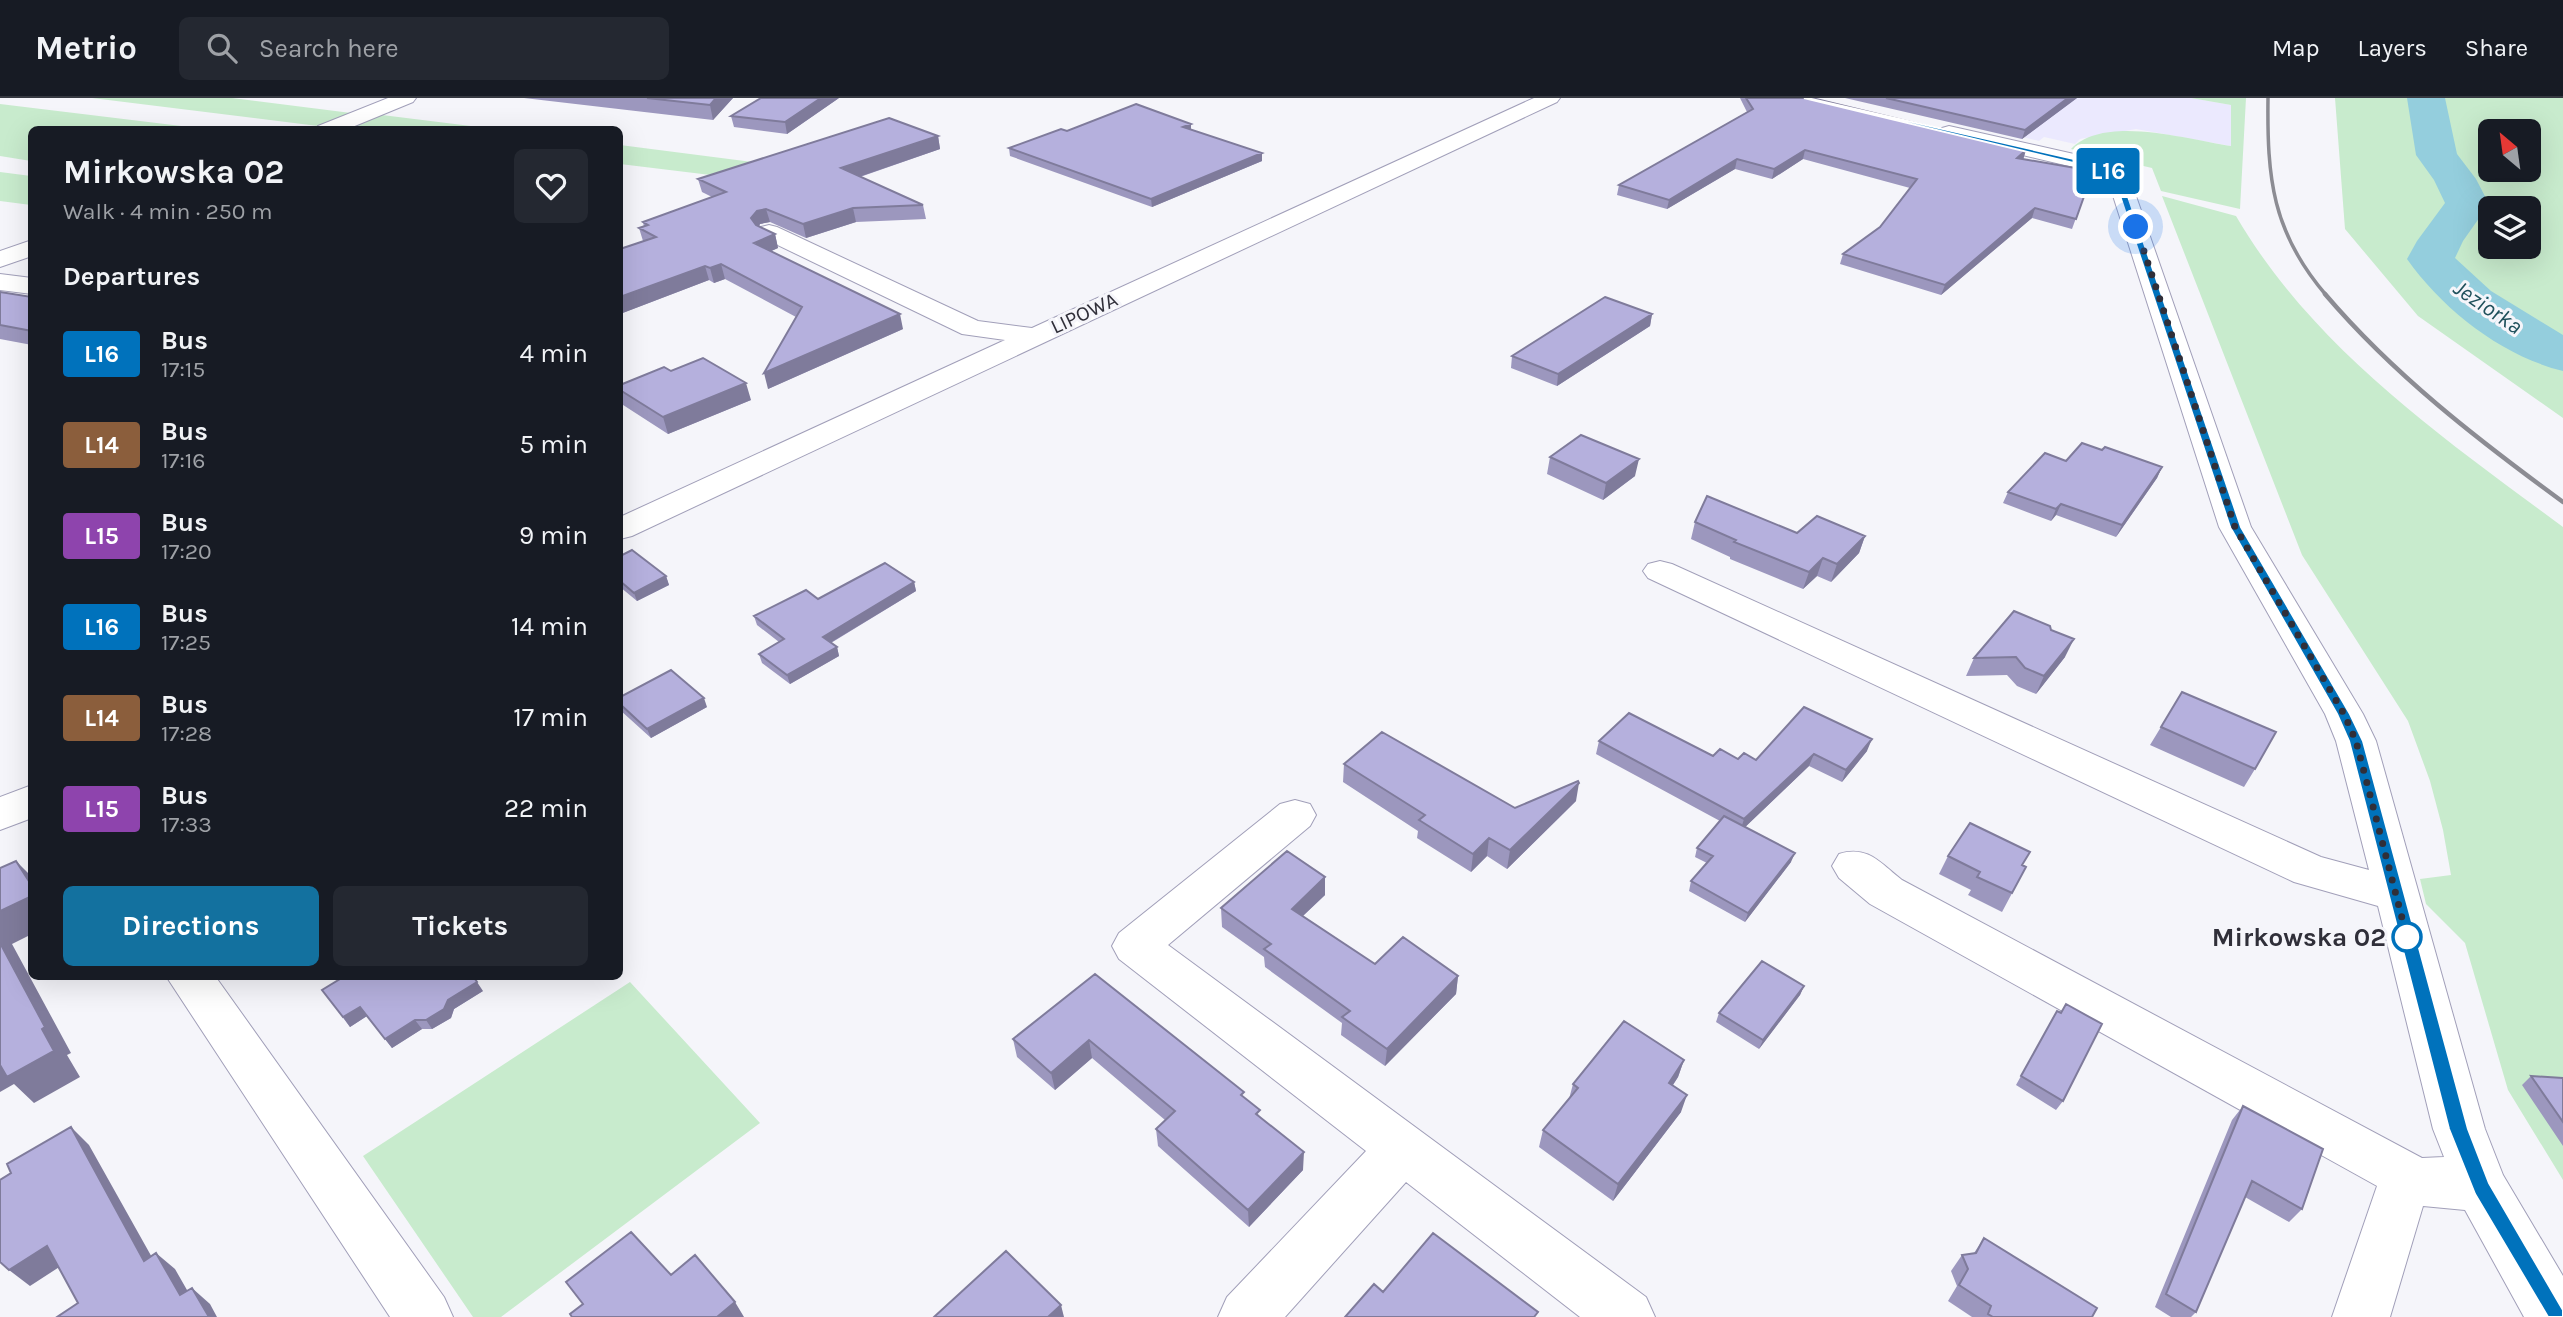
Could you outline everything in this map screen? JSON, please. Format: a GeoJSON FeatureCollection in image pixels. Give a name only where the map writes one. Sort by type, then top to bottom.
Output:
{"type":"FeatureCollection","features":[{"type":"Feature","properties":{"kind":"street"},"geometry":{"type":"LineString","coordinates":[[335,126],[406,98]]}},
{"type":"Feature","properties":{"kind":"street","name":"LIPOWA"},"geometry":{"type":"LineString","coordinates":[[623,528],[1550,98]]}},
{"type":"Feature","properties":{"kind":"street"},"geometry":{"type":"LineString","coordinates":[[1915,124],[2096,166],[2118,176],[2235,527],[2344,714],[2356,741],[2459,1129],[2482,1188],[2555,1317]]}},
{"type":"Feature","properties":{"kind":"street"},"geometry":{"type":"LineString","coordinates":[[769,232],[972,328],[1033,336]]}},
{"type":"Feature","properties":{"kind":"street"},"geometry":{"type":"LineString","coordinates":[[0,260],[28,249]]}},
{"type":"Feature","properties":{"kind":"street"},"geometry":{"type":"LineString","coordinates":[[0,282],[28,286]]}},
{"type":"Feature","properties":{"kind":"street"},"geometry":{"type":"LineString","coordinates":[[1660,571],[2309,870],[2397,895]]}},
{"type":"Feature","properties":{"kind":"street"},"geometry":{"type":"LineString","coordinates":[[0,815],[28,802]]}},
{"type":"Feature","properties":{"kind":"street"},"geometry":{"type":"LineString","coordinates":[[1295,816],[1135,946],[1626,1317]]}},
{"type":"Feature","properties":{"kind":"street"},"geometry":{"type":"LineString","coordinates":[[1854,866],[1886,892],[2396,1169],[2412,1182]]}},
{"type":"Feature","properties":{"kind":"street"},"geometry":{"type":"LineString","coordinates":[[192,980],[425,1317]]}},
{"type":"Feature","properties":{"kind":"street"},"geometry":{"type":"LineString","coordinates":[[1247,1317],[1404,1147]]}},
{"type":"Feature","properties":{"kind":"street"},"geometry":{"type":"LineString","coordinates":[[2361,1317],[2401,1191],[2412,1182],[2427,1180],[2482,1188]]}},
{"type":"Feature","properties":{"kind":"shaded area"},"geometry":{"type":"Polygon","coordinates":[[[1859,98],[2191,98],[2231,105],[2231,146],[2136,129],[2080,139],[2075,144],[2044,137],[2039,141],[1859,98]]]}},
{"type":"Feature","properties":{"kind":"green space"},"geometry":{"type":"Polygon","coordinates":[[[92,98],[232,98],[359,114],[329,126],[92,98]]]}},
{"type":"Feature","properties":{"kind":"green space"},"geometry":{"type":"Polygon","coordinates":[[[2191,98],[2246,98],[2240,209],[2161,191],[2152,168],[2071,149],[2086,139],[2104,133],[2125,131],[2170,135],[2231,146],[2231,105],[2191,98]]]}},
{"type":"Feature","properties":{"kind":"green space"},"geometry":{"type":"Polygon","coordinates":[[[2335,98],[2563,98],[2563,418],[2418,316],[2345,229],[2335,98]]]}},
{"type":"Feature","properties":{"kind":"green space"},"geometry":{"type":"Polygon","coordinates":[[[0,104],[181,126],[28,126],[28,161],[0,156],[0,104]]]}},
{"type":"Feature","properties":{"kind":"green space"},"geometry":{"type":"Polygon","coordinates":[[[374,114],[471,126],[353,126],[374,114]]]}},
{"type":"Feature","properties":{"kind":"green space"},"geometry":{"type":"Polygon","coordinates":[[[623,145],[767,164],[727,177],[623,164],[623,145]]]}},
{"type":"Feature","properties":{"kind":"green space"},"geometry":{"type":"Polygon","coordinates":[[[0,172],[28,176],[28,205],[0,201],[0,172]]]}},
{"type":"Feature","properties":{"kind":"green space"},"geometry":{"type":"Polygon","coordinates":[[[2162,196],[2236,216],[2267,264],[2303,308],[2383,388],[2563,527],[2563,1180],[2508,1090],[2465,943],[2426,904],[2420,879],[2451,875],[2430,781],[2408,721],[2302,555],[2162,196]]]}},
{"type":"Feature","properties":{"kind":"green space"},"geometry":{"type":"Polygon","coordinates":[[[630,982],[760,1123],[501,1317],[473,1317],[363,1156],[630,982]]]}},
{"type":"Feature","properties":{"kind":"building"},"geometry":{"type":"Polygon","coordinates":[[[647,98],[716,98],[710,105],[647,98]]]}},
{"type":"Feature","properties":{"kind":"building"},"geometry":{"type":"Polygon","coordinates":[[[761,98],[821,98],[785,122],[731,116],[761,98]]]}},
{"type":"Feature","properties":{"kind":"building"},"geometry":{"type":"Polygon","coordinates":[[[1746,98],[1812,98],[2026,150],[2017,158],[2093,171],[2076,219],[2035,208],[1945,285],[1843,254],[1880,227],[1917,179],[1805,150],[1774,169],[1737,159],[1669,200],[1619,185],[1753,109],[1746,98]]]}},
{"type":"Feature","properties":{"kind":"building"},"geometry":{"type":"Polygon","coordinates":[[[1886,98],[2068,98],[2025,130],[1886,98]]]}},
{"type":"Feature","properties":{"kind":"building"},"geometry":{"type":"Polygon","coordinates":[[[1136,104],[1191,124],[1183,127],[1262,153],[1151,199],[1009,148],[1061,129],[1067,131],[1136,104]]]}},
{"type":"Feature","properties":{"kind":"building"},"geometry":{"type":"Polygon","coordinates":[[[889,118],[938,136],[841,168],[923,205],[853,208],[803,224],[766,209],[757,211],[751,218],[756,225],[775,234],[754,243],[900,314],[764,373],[802,307],[721,264],[710,268],[705,266],[623,296],[623,248],[656,237],[639,228],[648,225],[643,222],[726,192],[698,179],[889,118]]]}},
{"type":"Feature","properties":{"kind":"building"},"geometry":{"type":"Polygon","coordinates":[[[0,292],[28,296],[28,330],[0,325],[0,292]]]}},
{"type":"Feature","properties":{"kind":"building"},"geometry":{"type":"Polygon","coordinates":[[[1605,297],[1652,314],[1558,374],[1512,356],[1605,297]]]}},
{"type":"Feature","properties":{"kind":"building"},"geometry":{"type":"Polygon","coordinates":[[[703,358],[746,383],[663,417],[623,392],[623,384],[664,367],[671,371],[703,358]]]}},
{"type":"Feature","properties":{"kind":"building"},"geometry":{"type":"Polygon","coordinates":[[[1581,435],[1639,459],[1606,483],[1550,457],[1581,435]]]}},
{"type":"Feature","properties":{"kind":"building"},"geometry":{"type":"Polygon","coordinates":[[[2082,443],[2102,450],[2105,447],[2162,467],[2122,525],[2061,504],[2056,509],[2008,492],[2045,453],[2066,461],[2082,443]]]}},
{"type":"Feature","properties":{"kind":"building"},"geometry":{"type":"Polygon","coordinates":[[[1707,496],[1797,533],[1817,516],[1865,536],[1837,564],[1823,558],[1809,572],[1734,542],[1736,540],[1695,522],[1707,496]]]}},
{"type":"Feature","properties":{"kind":"building"},"geometry":{"type":"Polygon","coordinates":[[[632,550],[666,576],[634,593],[623,584],[623,554],[632,550]]]}},
{"type":"Feature","properties":{"kind":"building"},"geometry":{"type":"Polygon","coordinates":[[[885,563],[914,582],[823,637],[837,647],[787,675],[759,654],[784,639],[754,616],[806,590],[818,599],[885,563]]]}},
{"type":"Feature","properties":{"kind":"building"},"geometry":{"type":"Polygon","coordinates":[[[2014,611],[2074,639],[2044,676],[2025,668],[2016,657],[1974,658],[2014,611]]]}},
{"type":"Feature","properties":{"kind":"building"},"geometry":{"type":"Polygon","coordinates":[[[671,670],[704,698],[647,729],[623,707],[623,695],[671,670]]]}},
{"type":"Feature","properties":{"kind":"building"},"geometry":{"type":"Polygon","coordinates":[[[2182,692],[2276,732],[2255,769],[2161,727],[2182,692]]]}},
{"type":"Feature","properties":{"kind":"building"},"geometry":{"type":"Polygon","coordinates":[[[1804,707],[1872,739],[1846,770],[1814,754],[1744,819],[1599,741],[1629,713],[1713,756],[1720,749],[1738,759],[1744,753],[1756,760],[1804,707]]]}},
{"type":"Feature","properties":{"kind":"building"},"geometry":{"type":"Polygon","coordinates":[[[1382,732],[1515,808],[1578,781],[1579,783],[1510,850],[1489,838],[1473,854],[1419,820],[1425,815],[1344,764],[1382,732]]]}},
{"type":"Feature","properties":{"kind":"building"},"geometry":{"type":"Polygon","coordinates":[[[1724,816],[1795,853],[1748,913],[1691,881],[1713,856],[1697,848],[1724,816]]]}},
{"type":"Feature","properties":{"kind":"building"},"geometry":{"type":"Polygon","coordinates":[[[1970,823],[2030,852],[2022,865],[2026,867],[2012,893],[1977,877],[1980,872],[1948,856],[1970,823]]]}},
{"type":"Feature","properties":{"kind":"building"},"geometry":{"type":"Polygon","coordinates":[[[1287,851],[1325,877],[1292,909],[1375,964],[1403,937],[1458,976],[1387,1049],[1342,1017],[1350,1011],[1264,949],[1271,944],[1221,908],[1287,851]]]}},
{"type":"Feature","properties":{"kind":"building"},"geometry":{"type":"Polygon","coordinates":[[[16,861],[28,880],[28,898],[0,911],[0,868],[16,861]]]}},
{"type":"Feature","properties":{"kind":"building"},"geometry":{"type":"Polygon","coordinates":[[[0,943],[45,1027],[42,1029],[54,1051],[7,1077],[0,1065],[0,943]]]}},
{"type":"Feature","properties":{"kind":"building"},"geometry":{"type":"Polygon","coordinates":[[[1762,961],[1804,986],[1763,1040],[1719,1013],[1762,961]]]}},
{"type":"Feature","properties":{"kind":"building"},"geometry":{"type":"Polygon","coordinates":[[[1095,974],[1244,1092],[1241,1095],[1260,1110],[1256,1114],[1304,1152],[1248,1210],[1156,1129],[1175,1111],[1089,1040],[1051,1073],[1013,1039],[1095,974]]]}},
{"type":"Feature","properties":{"kind":"building"},"geometry":{"type":"Polygon","coordinates":[[[338,980],[477,982],[448,1000],[444,1009],[426,1020],[415,1020],[385,1039],[360,1007],[343,1017],[322,990],[338,980]]]}},
{"type":"Feature","properties":{"kind":"building"},"geometry":{"type":"Polygon","coordinates":[[[2066,1004],[2102,1024],[2063,1101],[2021,1076],[2057,1011],[2061,1013],[2066,1004]]]}},
{"type":"Feature","properties":{"kind":"building"},"geometry":{"type":"Polygon","coordinates":[[[1624,1021],[1684,1060],[1669,1083],[1687,1095],[1618,1184],[1543,1130],[1578,1088],[1573,1084],[1624,1021]]]}},
{"type":"Feature","properties":{"kind":"building"},"geometry":{"type":"Polygon","coordinates":[[[2531,1076],[2563,1078],[2563,1122],[2531,1076]]]}},
{"type":"Feature","properties":{"kind":"building"},"geometry":{"type":"Polygon","coordinates":[[[2243,1106],[2323,1149],[2302,1209],[2252,1181],[2196,1312],[2166,1294],[2243,1106]]]}},
{"type":"Feature","properties":{"kind":"building"},"geometry":{"type":"Polygon","coordinates":[[[71,1127],[144,1261],[156,1253],[180,1295],[192,1288],[209,1317],[57,1317],[78,1303],[47,1246],[9,1270],[0,1262],[0,1180],[11,1173],[7,1164],[71,1127]]]}},
{"type":"Feature","properties":{"kind":"building"},"geometry":{"type":"Polygon","coordinates":[[[631,1232],[671,1275],[695,1255],[735,1302],[717,1317],[572,1317],[570,1314],[583,1304],[566,1282],[631,1232]]]}},
{"type":"Feature","properties":{"kind":"building"},"geometry":{"type":"Polygon","coordinates":[[[1433,1233],[1538,1312],[1534,1317],[1345,1317],[1374,1284],[1383,1292],[1433,1233]]]}},
{"type":"Feature","properties":{"kind":"building"},"geometry":{"type":"Polygon","coordinates":[[[1984,1238],[2097,1308],[2092,1317],[1993,1317],[1988,1314],[1991,1306],[1959,1285],[1968,1269],[1962,1255],[1976,1253],[1984,1238]]]}},
{"type":"Feature","properties":{"kind":"building"},"geometry":{"type":"Polygon","coordinates":[[[1006,1251],[1061,1305],[1048,1317],[934,1317],[1006,1251]]]}},
{"type":"Feature","properties":{"kind":"waterway","name":"Jeziorka"},"geometry":{"type":"LineString","coordinates":[[2426,98],[2437,155],[2455,179],[2467,204],[2440,241],[2431,259],[2443,274],[2474,302],[2527,337],[2563,355]]}},
{"type":"Feature","properties":{"kind":"railway"},"geometry":{"type":"LineString","coordinates":[[2268,98],[2269,154],[2276,203],[2294,249],[2326,295]]}},
{"type":"Feature","properties":{"kind":"railway"},"geometry":{"type":"LineString","coordinates":[[2325,294],[2408,379],[2499,454],[2563,502]]}},
{"type":"Feature","properties":{"kind":"bus line","name":"L16"},"geometry":{"type":"LineString","coordinates":[[1807,98],[2096,166],[2118,176],[2235,527],[2344,714],[2356,741],[2459,1129],[2482,1188],[2555,1317]]}},
{"type":"Feature","properties":{"kind":"place","name":"Mirkowska 02"},"geometry":{"type":"Point","coordinates":[2407,937]}},
{"type":"Feature","properties":{"kind":"route"},"geometry":{"type":"LineString","coordinates":[[2136,227],[2235,527],[2344,714],[2356,741],[2407,937]]}}]}
